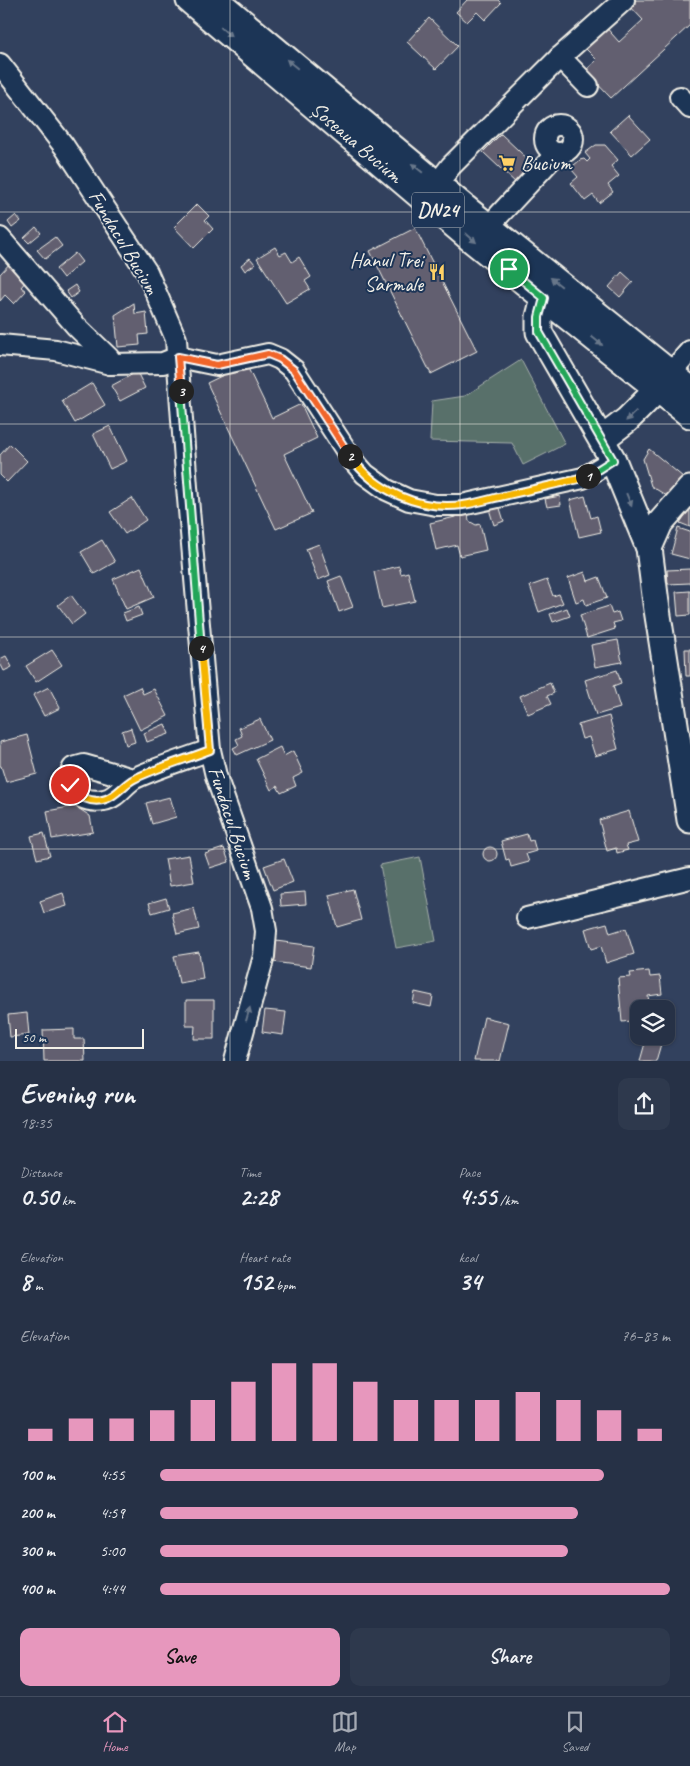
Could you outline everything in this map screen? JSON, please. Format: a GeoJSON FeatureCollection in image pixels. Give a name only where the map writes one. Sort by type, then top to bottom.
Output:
{"type":"FeatureCollection","features":[{"type":"Feature","properties":{"kind":"main road","name":"Șoseaua Bucium"},"geometry":{"type":"LineString","coordinates":[[190,0],[473,241],[544,298],[663,382],[690,389]]}},
{"type":"Feature","properties":{"kind":"main road","name":"Șoseaua Bucium"},"geometry":{"type":"LineString","coordinates":[[216,0],[488,227],[663,382],[690,415]]}},
{"type":"Feature","properties":{"kind":"main road"},"geometry":{"type":"LineString","coordinates":[[544,298],[539,317],[539,332],[608,450],[649,548],[690,820]]}},
{"type":"Feature","properties":{"kind":"main road"},"geometry":{"type":"LineString","coordinates":[[608,450],[627,420],[663,382]]}},
{"type":"Feature","properties":{"kind":"main road"},"geometry":{"type":"LineString","coordinates":[[649,548],[660,523],[690,489]]}},
{"type":"Feature","properties":{"kind":"street"},"geometry":{"type":"LineString","coordinates":[[436,184],[451,166],[560,57],[624,0]]}},
{"type":"Feature","properties":{"kind":"street"},"geometry":{"type":"LineString","coordinates":[[560,57],[588,86]]}},
{"type":"Feature","properties":{"kind":"street","name":"Fundacul Bucium"},"geometry":{"type":"LineString","coordinates":[[0,64],[64,146],[147,272],[176,339],[210,750],[225,803],[262,908],[266,932],[264,956],[235,1061]]}},
{"type":"Feature","properties":{"kind":"street"},"geometry":{"type":"LineString","coordinates":[[488,227],[557,153]]}},
{"type":"Feature","properties":{"kind":"street"},"geometry":{"type":"LineString","coordinates":[[0,238],[76,326],[109,358],[110,364]]}},
{"type":"Feature","properties":{"kind":"street"},"geometry":{"type":"LineString","coordinates":[[0,345],[56,350],[110,364],[163,363],[178,357],[217,365],[268,354],[280,359],[294,370],[351,458],[365,474],[387,490],[410,500],[436,505],[462,505],[583,478],[608,450]]}},
{"type":"Feature","properties":{"kind":"street"},"geometry":{"type":"LineString","coordinates":[[663,382],[690,351]]}},
{"type":"Feature","properties":{"kind":"street"},"geometry":{"type":"LineString","coordinates":[[132,779],[210,750]]}},
{"type":"Feature","properties":{"kind":"street"},"geometry":{"type":"LineString","coordinates":[[527,918],[690,878]]}},
{"type":"Feature","properties":{"kind":"green space"},"geometry":{"type":"Polygon","coordinates":[[[521,360],[565,444],[523,465],[512,443],[430,441],[432,401],[465,396],[521,360]]]}},
{"type":"Feature","properties":{"kind":"green space"},"geometry":{"type":"Polygon","coordinates":[[[420,857],[436,941],[396,948],[380,865],[420,857]]]}},
{"type":"Feature","properties":{"kind":"building"},"geometry":{"type":"Polygon","coordinates":[[[467,0],[498,0],[501,3],[485,20],[477,12],[467,22],[456,12],[467,0]]]}},
{"type":"Feature","properties":{"kind":"building"},"geometry":{"type":"Polygon","coordinates":[[[631,0],[690,0],[690,25],[611,98],[585,71],[597,60],[582,45],[604,25],[619,42],[643,20],[627,3],[631,0]]]}},
{"type":"Feature","properties":{"kind":"building"},"geometry":{"type":"Polygon","coordinates":[[[429,18],[458,46],[436,69],[407,42],[429,18]]]}},
{"type":"Feature","properties":{"kind":"building"},"geometry":{"type":"Polygon","coordinates":[[[628,115],[650,139],[632,155],[610,131],[628,115]]]}},
{"type":"Feature","properties":{"kind":"building"},"geometry":{"type":"Polygon","coordinates":[[[501,134],[536,167],[518,185],[483,152],[501,134]]]}},
{"type":"Feature","properties":{"kind":"building"},"geometry":{"type":"Polygon","coordinates":[[[596,145],[605,145],[618,160],[611,166],[619,176],[608,185],[613,192],[599,203],[593,195],[585,201],[571,183],[578,177],[572,170],[573,166],[580,160],[584,159],[587,162],[590,159],[585,153],[596,145]]]}},
{"type":"Feature","properties":{"kind":"building"},"geometry":{"type":"Polygon","coordinates":[[[197,204],[209,216],[205,220],[213,229],[194,248],[174,227],[197,204]]]}},
{"type":"Feature","properties":{"kind":"building"},"geometry":{"type":"Polygon","coordinates":[[[16,215],[21,221],[12,228],[8,222],[16,215]]]}},
{"type":"Feature","properties":{"kind":"building"},"geometry":{"type":"Polygon","coordinates":[[[36,227],[41,233],[29,243],[24,238],[36,227]]]}},
{"type":"Feature","properties":{"kind":"building","name":"Hanul Trei Sarmale"},"geometry":{"type":"Polygon","coordinates":[[[415,228],[477,351],[431,374],[370,251],[415,228]]]}},
{"type":"Feature","properties":{"kind":"building"},"geometry":{"type":"Polygon","coordinates":[[[55,237],[62,246],[45,259],[37,250],[55,237]]]}},
{"type":"Feature","properties":{"kind":"building"},"geometry":{"type":"Polygon","coordinates":[[[275,247],[280,255],[286,252],[292,262],[299,257],[311,277],[305,281],[310,289],[286,303],[257,258],[275,247]]]}},
{"type":"Feature","properties":{"kind":"building"},"geometry":{"type":"Polygon","coordinates":[[[75,253],[82,262],[63,278],[56,269],[75,253]]]}},
{"type":"Feature","properties":{"kind":"building"},"geometry":{"type":"Polygon","coordinates":[[[250,258],[255,264],[245,271],[241,265],[250,258]]]}},
{"type":"Feature","properties":{"kind":"building"},"geometry":{"type":"Polygon","coordinates":[[[12,261],[26,281],[21,287],[26,291],[14,304],[5,295],[0,301],[0,274],[12,261]]]}},
{"type":"Feature","properties":{"kind":"building"},"geometry":{"type":"Polygon","coordinates":[[[622,272],[633,282],[620,297],[609,287],[622,272]]]}},
{"type":"Feature","properties":{"kind":"building"},"geometry":{"type":"Polygon","coordinates":[[[75,285],[79,292],[71,298],[66,291],[75,285]]]}},
{"type":"Feature","properties":{"kind":"building"},"geometry":{"type":"Polygon","coordinates":[[[134,303],[135,314],[146,312],[148,334],[139,335],[140,345],[118,347],[115,315],[134,303]]]}},
{"type":"Feature","properties":{"kind":"building"},"geometry":{"type":"Polygon","coordinates":[[[246,364],[272,418],[301,404],[317,438],[284,454],[312,513],[276,529],[207,383],[246,364]]]}},
{"type":"Feature","properties":{"kind":"building"},"geometry":{"type":"Polygon","coordinates":[[[137,372],[145,388],[120,401],[111,386],[137,372]]]}},
{"type":"Feature","properties":{"kind":"building"},"geometry":{"type":"Polygon","coordinates":[[[92,383],[105,405],[75,423],[62,401],[92,383]]]}},
{"type":"Feature","properties":{"kind":"building"},"geometry":{"type":"Polygon","coordinates":[[[110,426],[127,461],[110,469],[93,434],[110,426]]]}},
{"type":"Feature","properties":{"kind":"building"},"geometry":{"type":"Polygon","coordinates":[[[10,444],[27,461],[7,482],[0,475],[0,455],[10,444]]]}},
{"type":"Feature","properties":{"kind":"building"},"geometry":{"type":"Polygon","coordinates":[[[649,449],[683,477],[667,496],[651,486],[643,459],[649,449]]]}},
{"type":"Feature","properties":{"kind":"building"},"geometry":{"type":"Polygon","coordinates":[[[560,496],[561,505],[547,507],[545,499],[560,496]]]}},
{"type":"Feature","properties":{"kind":"building"},"geometry":{"type":"Polygon","coordinates":[[[585,496],[591,518],[597,516],[601,532],[579,537],[570,500],[585,496]]]}},
{"type":"Feature","properties":{"kind":"building"},"geometry":{"type":"Polygon","coordinates":[[[132,498],[146,520],[125,534],[110,512],[132,498]]]}},
{"type":"Feature","properties":{"kind":"building"},"geometry":{"type":"Polygon","coordinates":[[[498,502],[504,521],[494,525],[488,506],[498,502]]]}},
{"type":"Feature","properties":{"kind":"building"},"geometry":{"type":"Polygon","coordinates":[[[690,507],[690,527],[680,523],[690,507]]]}},
{"type":"Feature","properties":{"kind":"building"},"geometry":{"type":"Polygon","coordinates":[[[468,514],[469,521],[476,525],[480,524],[486,550],[460,556],[457,545],[436,550],[430,523],[468,514]]]}},
{"type":"Feature","properties":{"kind":"building"},"geometry":{"type":"Polygon","coordinates":[[[678,528],[690,532],[690,559],[671,554],[678,528]]]}},
{"type":"Feature","properties":{"kind":"building"},"geometry":{"type":"Polygon","coordinates":[[[102,540],[115,562],[94,574],[81,552],[102,540]]]}},
{"type":"Feature","properties":{"kind":"building"},"geometry":{"type":"Polygon","coordinates":[[[319,544],[330,575],[318,580],[306,549],[319,544]]]}},
{"type":"Feature","properties":{"kind":"building"},"geometry":{"type":"Polygon","coordinates":[[[399,566],[401,574],[408,572],[415,601],[382,608],[374,572],[399,566]]]}},
{"type":"Feature","properties":{"kind":"building"},"geometry":{"type":"Polygon","coordinates":[[[141,567],[154,597],[126,609],[113,579],[141,567]]]}},
{"type":"Feature","properties":{"kind":"building"},"geometry":{"type":"Polygon","coordinates":[[[690,569],[690,583],[668,584],[667,570],[690,569]]]}},
{"type":"Feature","properties":{"kind":"building"},"geometry":{"type":"Polygon","coordinates":[[[585,572],[588,581],[599,577],[607,598],[586,605],[584,599],[576,602],[568,578],[585,572]]]}},
{"type":"Feature","properties":{"kind":"building"},"geometry":{"type":"Polygon","coordinates":[[[341,576],[353,607],[339,612],[328,581],[341,576]]]}},
{"type":"Feature","properties":{"kind":"building"},"geometry":{"type":"Polygon","coordinates":[[[547,580],[553,596],[559,594],[563,603],[539,612],[530,586],[547,580]]]}},
{"type":"Feature","properties":{"kind":"building"},"geometry":{"type":"Polygon","coordinates":[[[690,591],[690,615],[678,616],[676,592],[690,591]]]}},
{"type":"Feature","properties":{"kind":"building"},"geometry":{"type":"Polygon","coordinates":[[[71,595],[85,614],[72,624],[58,605],[71,595]]]}},
{"type":"Feature","properties":{"kind":"building"},"geometry":{"type":"Polygon","coordinates":[[[609,606],[612,614],[618,612],[621,621],[613,623],[615,629],[587,638],[580,615],[609,606]]]}},
{"type":"Feature","properties":{"kind":"building"},"geometry":{"type":"Polygon","coordinates":[[[139,607],[142,615],[126,621],[123,613],[139,607]]]}},
{"type":"Feature","properties":{"kind":"building"},"geometry":{"type":"Polygon","coordinates":[[[567,608],[570,616],[553,622],[550,614],[567,608]]]}},
{"type":"Feature","properties":{"kind":"building"},"geometry":{"type":"Polygon","coordinates":[[[618,640],[622,662],[595,667],[591,645],[618,640]]]}},
{"type":"Feature","properties":{"kind":"building"},"geometry":{"type":"Polygon","coordinates":[[[685,649],[690,649],[690,676],[686,676],[685,649]]]}},
{"type":"Feature","properties":{"kind":"building"},"geometry":{"type":"Polygon","coordinates":[[[52,650],[62,665],[36,682],[26,666],[52,650]]]}},
{"type":"Feature","properties":{"kind":"building"},"geometry":{"type":"Polygon","coordinates":[[[6,656],[12,667],[4,671],[0,659],[6,656]]]}},
{"type":"Feature","properties":{"kind":"building"},"geometry":{"type":"Polygon","coordinates":[[[617,670],[621,683],[613,686],[620,708],[596,715],[585,680],[617,670]]]}},
{"type":"Feature","properties":{"kind":"building"},"geometry":{"type":"Polygon","coordinates":[[[550,683],[554,693],[547,696],[551,704],[528,714],[520,696],[550,683]]]}},
{"type":"Feature","properties":{"kind":"building"},"geometry":{"type":"Polygon","coordinates":[[[49,687],[60,708],[44,716],[33,695],[49,687]]]}},
{"type":"Feature","properties":{"kind":"building"},"geometry":{"type":"Polygon","coordinates":[[[140,687],[143,694],[154,689],[168,716],[140,730],[123,695],[140,687]]]}},
{"type":"Feature","properties":{"kind":"building"},"geometry":{"type":"Polygon","coordinates":[[[609,716],[618,749],[595,756],[589,737],[582,739],[578,725],[609,716]]]}},
{"type":"Feature","properties":{"kind":"building"},"geometry":{"type":"Polygon","coordinates":[[[260,719],[270,740],[237,755],[233,748],[239,745],[236,739],[242,736],[239,728],[260,719]]]}},
{"type":"Feature","properties":{"kind":"building"},"geometry":{"type":"Polygon","coordinates":[[[165,724],[169,734],[147,742],[144,733],[165,724]]]}},
{"type":"Feature","properties":{"kind":"building"},"geometry":{"type":"Polygon","coordinates":[[[131,728],[135,742],[126,745],[122,731],[131,728]]]}},
{"type":"Feature","properties":{"kind":"building"},"geometry":{"type":"Polygon","coordinates":[[[27,735],[37,774],[6,782],[0,766],[0,742],[27,735]]]}},
{"type":"Feature","properties":{"kind":"building"},"geometry":{"type":"Polygon","coordinates":[[[280,747],[284,756],[293,751],[303,773],[293,778],[296,786],[281,793],[277,786],[271,790],[256,759],[280,747]]]}},
{"type":"Feature","properties":{"kind":"building"},"geometry":{"type":"Polygon","coordinates":[[[170,797],[176,817],[152,824],[146,803],[170,797]]]}},
{"type":"Feature","properties":{"kind":"building"},"geometry":{"type":"Polygon","coordinates":[[[75,806],[90,816],[93,832],[52,839],[47,811],[75,806]]]}},
{"type":"Feature","properties":{"kind":"building"},"geometry":{"type":"Polygon","coordinates":[[[629,811],[638,842],[626,845],[628,850],[617,853],[616,848],[607,851],[599,820],[629,811]]]}},
{"type":"Feature","properties":{"kind":"building"},"geometry":{"type":"Polygon","coordinates":[[[44,833],[50,856],[37,859],[31,836],[44,833]]]}},
{"type":"Feature","properties":{"kind":"building"},"geometry":{"type":"Polygon","coordinates":[[[527,834],[529,841],[533,840],[536,851],[526,854],[529,862],[511,867],[509,859],[506,860],[501,841],[527,834]]]}},
{"type":"Feature","properties":{"kind":"building"},"geometry":{"type":"Polygon","coordinates":[[[487,847],[493,847],[497,854],[493,861],[487,861],[483,857],[483,851],[487,847]]]}},
{"type":"Feature","properties":{"kind":"building"},"geometry":{"type":"Polygon","coordinates":[[[224,848],[229,862],[210,868],[205,854],[224,848]]]}},
{"type":"Feature","properties":{"kind":"building"},"geometry":{"type":"Polygon","coordinates":[[[189,855],[194,882],[170,886],[165,859],[189,855]]]}},
{"type":"Feature","properties":{"kind":"building"},"geometry":{"type":"Polygon","coordinates":[[[284,859],[293,882],[273,890],[264,866],[284,859]]]}},
{"type":"Feature","properties":{"kind":"building"},"geometry":{"type":"Polygon","coordinates":[[[353,889],[361,920],[337,927],[329,895],[353,889]]]}},
{"type":"Feature","properties":{"kind":"building"},"geometry":{"type":"Polygon","coordinates":[[[305,892],[306,904],[281,906],[280,894],[305,892]]]}},
{"type":"Feature","properties":{"kind":"building"},"geometry":{"type":"Polygon","coordinates":[[[63,893],[67,906],[44,913],[40,901],[63,893]]]}},
{"type":"Feature","properties":{"kind":"building"},"geometry":{"type":"Polygon","coordinates":[[[166,898],[169,908],[152,913],[149,903],[166,898]]]}},
{"type":"Feature","properties":{"kind":"building"},"geometry":{"type":"Polygon","coordinates":[[[194,908],[199,929],[177,934],[172,913],[194,908]]]}},
{"type":"Feature","properties":{"kind":"building"},"geometry":{"type":"Polygon","coordinates":[[[607,923],[610,933],[626,928],[634,954],[606,963],[601,946],[591,949],[585,929],[607,923]]]}},
{"type":"Feature","properties":{"kind":"building"},"geometry":{"type":"Polygon","coordinates":[[[276,941],[314,946],[311,967],[273,962],[276,941]]]}},
{"type":"Feature","properties":{"kind":"building"},"geometry":{"type":"Polygon","coordinates":[[[199,952],[203,979],[179,983],[174,956],[199,952]]]}},
{"type":"Feature","properties":{"kind":"building"},"geometry":{"type":"Polygon","coordinates":[[[649,971],[650,977],[660,976],[662,994],[648,996],[649,1000],[630,1000],[630,1021],[622,1022],[618,978],[631,977],[630,973],[649,971]]]}},
{"type":"Feature","properties":{"kind":"building"},"geometry":{"type":"Polygon","coordinates":[[[415,992],[433,996],[431,1007],[413,1003],[415,992]]]}},
{"type":"Feature","properties":{"kind":"building"},"geometry":{"type":"Polygon","coordinates":[[[186,1000],[214,1000],[214,1039],[194,1039],[195,1026],[186,1026],[186,1000]]]}},
{"type":"Feature","properties":{"kind":"building"},"geometry":{"type":"Polygon","coordinates":[[[265,1010],[286,1012],[283,1035],[262,1032],[265,1010]]]}},
{"type":"Feature","properties":{"kind":"building"},"geometry":{"type":"Polygon","coordinates":[[[27,1013],[29,1035],[10,1037],[8,1015],[27,1013]]]}},
{"type":"Feature","properties":{"kind":"building"},"geometry":{"type":"Polygon","coordinates":[[[484,1017],[509,1023],[500,1061],[474,1061],[484,1017]]]}},
{"type":"Feature","properties":{"kind":"building"},"geometry":{"type":"Polygon","coordinates":[[[74,1029],[74,1039],[84,1039],[85,1061],[44,1061],[43,1030],[74,1029]]]}},
{"type":"Feature","properties":{"kind":"building"},"geometry":{"type":"Polygon","coordinates":[[[644,1045],[661,1045],[656,1061],[640,1061],[644,1045]]]}},
{"type":"Feature","properties":{"kind":"place","name":"Bucium"},"geometry":{"type":"Point","coordinates":[507,163]}},
{"type":"Feature","properties":{"kind":"place","name":"Hanul Trei Sarmale"},"geometry":{"type":"Point","coordinates":[437,272]}},
{"type":"Feature","properties":{"kind":"route"},"geometry":{"type":"LineString","coordinates":[[70,785],[74,793],[83,798],[105,800],[117,793],[132,779],[210,750],[187,487],[178,357],[217,365],[268,354],[280,359],[294,370],[351,458],[365,474],[387,490],[410,500],[436,505],[462,505],[583,478],[613,460],[539,332],[539,317],[544,298],[509,269]]}}]}
